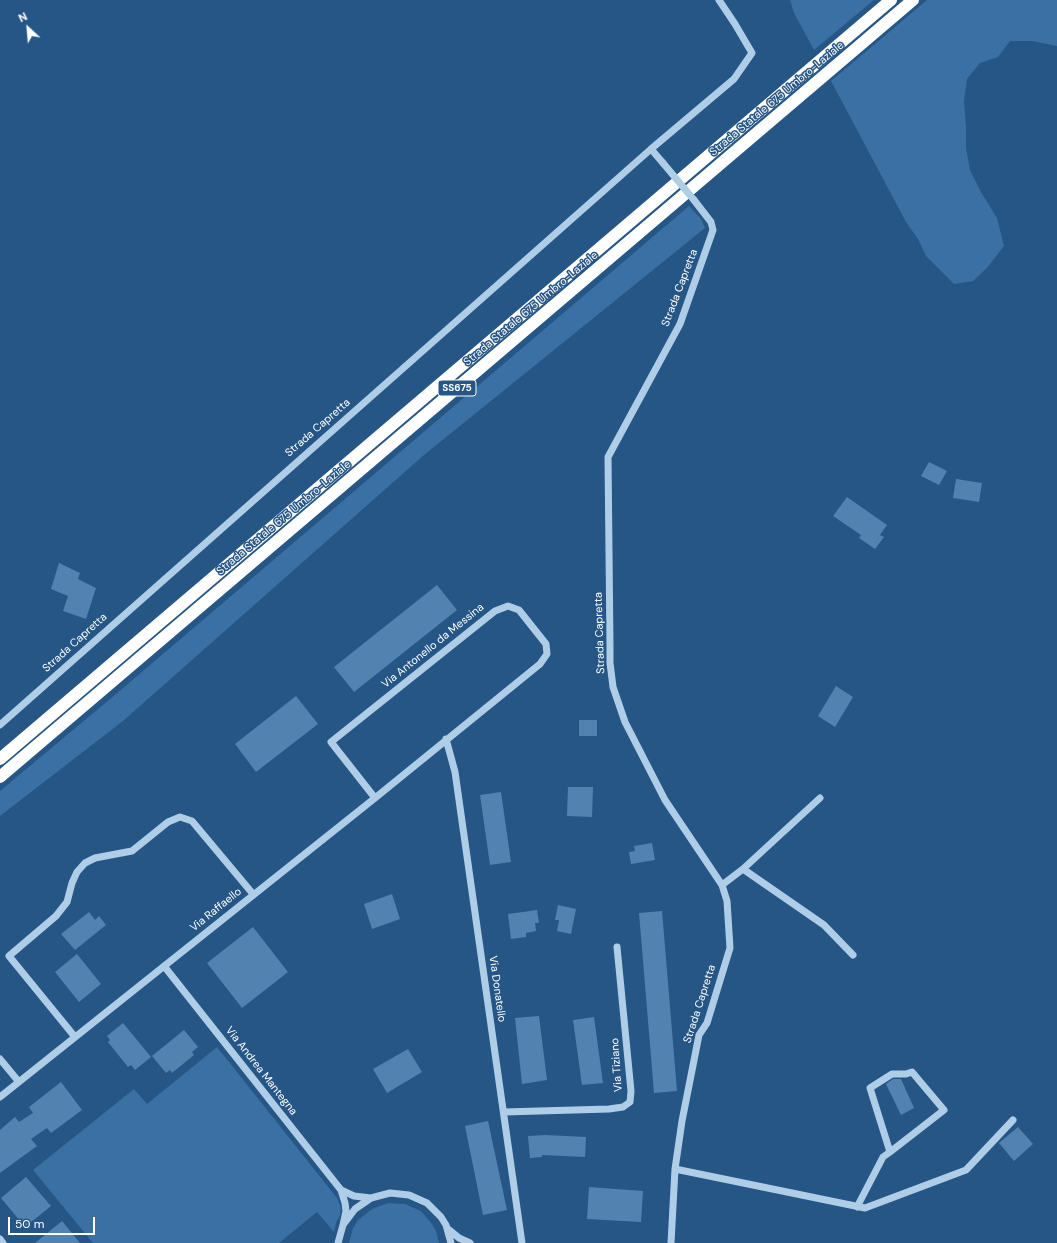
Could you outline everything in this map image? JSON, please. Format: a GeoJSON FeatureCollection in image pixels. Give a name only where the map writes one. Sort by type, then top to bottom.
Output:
{"type":"FeatureCollection","features":[{"type":"Feature","properties":{"kind":"highway","name":"Strada Statale 675 Umbro-Laziale"},"geometry":{"type":"LineString","coordinates":[[0,759],[891,0]]}},
{"type":"Feature","properties":{"kind":"highway","name":"Strada Statale 675 Umbro-Laziale"},"geometry":{"type":"LineString","coordinates":[[0,777],[914,0]]}},
{"type":"Feature","properties":{"kind":"street","name":"Strada Capretta"},"geometry":{"type":"LineString","coordinates":[[0,725],[652,149],[734,79],[752,54],[719,0]]}},
{"type":"Feature","properties":{"kind":"street","name":"Strada Capretta"},"geometry":{"type":"LineString","coordinates":[[652,149],[711,222],[713,230],[680,324],[608,457],[610,663],[613,687],[625,722],[665,800],[722,885],[727,901],[730,948],[707,1023],[699,1035],[682,1121],[675,1169],[671,1243]]}},
{"type":"Feature","properties":{"kind":"street","name":"Via Antonello da Messina"},"geometry":{"type":"LineString","coordinates":[[375,798],[331,742],[495,610],[508,606],[518,610],[546,644],[547,654],[540,664],[446,739]]}},
{"type":"Feature","properties":{"kind":"street","name":"Via Raffaello"},"geometry":{"type":"LineString","coordinates":[[0,1097],[375,798],[446,739]]}},
{"type":"Feature","properties":{"kind":"street","name":"Via Donatello"},"geometry":{"type":"LineString","coordinates":[[446,739],[455,772],[522,1243]]}},
{"type":"Feature","properties":{"kind":"street"},"geometry":{"type":"LineString","coordinates":[[722,885],[744,869],[820,798]]}},
{"type":"Feature","properties":{"kind":"street"},"geometry":{"type":"LineString","coordinates":[[75,1037],[9,956],[56,916],[67,902],[72,883],[77,872],[85,863],[95,858],[132,851],[168,822],[180,817],[192,821],[253,894]]}},
{"type":"Feature","properties":{"kind":"street"},"geometry":{"type":"LineString","coordinates":[[744,869],[824,925],[854,955]]}},
{"type":"Feature","properties":{"kind":"street","name":"Via Tiziano"},"geometry":{"type":"LineString","coordinates":[[504,1112],[609,1109],[623,1107],[630,1102],[631,1091],[617,947]]}},
{"type":"Feature","properties":{"kind":"street","name":"Via Andrea Mantegna"},"geometry":{"type":"LineString","coordinates":[[164,966],[341,1190],[346,1210],[343,1225]]}},
{"type":"Feature","properties":{"kind":"street"},"geometry":{"type":"LineString","coordinates":[[0,1059],[19,1082]]}},
{"type":"Feature","properties":{"kind":"street"},"geometry":{"type":"LineString","coordinates":[[857,1207],[883,1157],[890,1152],[944,1110],[912,1072],[906,1074],[892,1074],[870,1088],[890,1152]]}},
{"type":"Feature","properties":{"kind":"street"},"geometry":{"type":"LineString","coordinates":[[675,1169],[865,1208],[966,1170],[1013,1120]]}},
{"type":"Feature","properties":{"kind":"street"},"geometry":{"type":"LineString","coordinates":[[341,1190],[354,1196],[371,1198]]}},
{"type":"Feature","properties":{"kind":"street"},"geometry":{"type":"LineString","coordinates":[[338,1243],[343,1225],[355,1209],[371,1198],[390,1193],[409,1195],[418,1198],[431,1206],[454,1234],[470,1243]]}},
{"type":"Feature","properties":{"kind":"street"},"geometry":{"type":"LineString","coordinates":[[446,1225],[451,1243]]}},
{"type":"Feature","properties":{"kind":"street"},"geometry":{"type":"LineString","coordinates":[[0,1239],[3,1243]]}},
{"type":"Feature","properties":{"kind":"shaded area"},"geometry":{"type":"Polygon","coordinates":[[[790,0],[874,0],[814,50],[794,13],[790,0]]]}},
{"type":"Feature","properties":{"kind":"shaded area"},"geometry":{"type":"Polygon","coordinates":[[[927,0],[1057,0],[1057,46],[1032,41],[1010,41],[998,57],[980,63],[967,79],[964,101],[966,148],[970,170],[997,218],[1004,246],[987,268],[973,281],[954,284],[926,256],[918,239],[906,222],[831,81],[927,0]]]}},
{"type":"Feature","properties":{"kind":"shaded area"},"geometry":{"type":"Polygon","coordinates":[[[689,206],[701,219],[705,228],[424,455],[123,721],[0,816],[0,791],[689,206]]]}},
{"type":"Feature","properties":{"kind":"shaded area"},"geometry":{"type":"Polygon","coordinates":[[[217,1047],[337,1198],[341,1208],[334,1232],[317,1212],[279,1243],[93,1243],[33,1170],[134,1089],[147,1104],[217,1047]]]}},
{"type":"Feature","properties":{"kind":"shaded area"},"geometry":{"type":"Polygon","coordinates":[[[388,1203],[405,1204],[421,1211],[436,1231],[439,1243],[349,1243],[353,1228],[358,1220],[372,1209],[388,1203]]]}},
{"type":"Feature","properties":{"kind":"building"},"geometry":{"type":"Polygon","coordinates":[[[929,462],[947,471],[939,485],[921,476],[929,462]]]}},
{"type":"Feature","properties":{"kind":"building"},"geometry":{"type":"Polygon","coordinates":[[[956,479],[982,483],[979,502],[953,498],[956,479]]]}},
{"type":"Feature","properties":{"kind":"building"},"geometry":{"type":"Polygon","coordinates":[[[847,497],[887,525],[880,535],[884,537],[875,549],[859,538],[861,535],[833,516],[847,497]]]}},
{"type":"Feature","properties":{"kind":"building"},"geometry":{"type":"Polygon","coordinates":[[[59,563],[80,573],[78,579],[96,588],[86,619],[63,611],[68,596],[51,589],[59,563]]]}},
{"type":"Feature","properties":{"kind":"building"},"geometry":{"type":"Polygon","coordinates":[[[437,585],[457,610],[354,692],[334,667],[437,585]]]}},
{"type":"Feature","properties":{"kind":"building"},"geometry":{"type":"Polygon","coordinates":[[[836,686],[853,697],[835,727],[818,716],[836,686]]]}},
{"type":"Feature","properties":{"kind":"building"},"geometry":{"type":"Polygon","coordinates":[[[296,696],[318,724],[256,772],[235,744],[296,696]]]}},
{"type":"Feature","properties":{"kind":"building"},"geometry":{"type":"Polygon","coordinates":[[[579,720],[597,720],[597,736],[579,736],[579,720]]]}},
{"type":"Feature","properties":{"kind":"building"},"geometry":{"type":"Polygon","coordinates":[[[568,787],[593,787],[592,817],[567,816],[568,787]]]}},
{"type":"Feature","properties":{"kind":"building"},"geometry":{"type":"Polygon","coordinates":[[[501,792],[511,862],[490,865],[480,795],[501,792]]]}},
{"type":"Feature","properties":{"kind":"building"},"geometry":{"type":"Polygon","coordinates":[[[652,843],[655,860],[631,864],[629,852],[635,851],[634,846],[652,843]]]}},
{"type":"Feature","properties":{"kind":"building"},"geometry":{"type":"Polygon","coordinates":[[[392,894],[400,919],[372,929],[364,904],[392,894]]]}},
{"type":"Feature","properties":{"kind":"building"},"geometry":{"type":"Polygon","coordinates":[[[558,905],[576,909],[571,934],[557,931],[559,920],[555,920],[558,905]]]}},
{"type":"Feature","properties":{"kind":"building"},"geometry":{"type":"Polygon","coordinates":[[[537,910],[539,923],[535,923],[536,931],[526,933],[526,937],[511,939],[508,914],[537,910]]]}},
{"type":"Feature","properties":{"kind":"building"},"geometry":{"type":"Polygon","coordinates":[[[662,911],[677,1091],[654,1093],[639,913],[662,911]]]}},
{"type":"Feature","properties":{"kind":"building"},"geometry":{"type":"Polygon","coordinates":[[[89,912],[95,920],[99,916],[106,925],[75,950],[61,934],[89,912]]]}},
{"type":"Feature","properties":{"kind":"building"},"geometry":{"type":"Polygon","coordinates":[[[253,927],[288,972],[242,1008],[207,963],[253,927]]]}},
{"type":"Feature","properties":{"kind":"building"},"geometry":{"type":"Polygon","coordinates":[[[77,954],[101,984],[79,1002],[55,972],[77,954]]]}},
{"type":"Feature","properties":{"kind":"building"},"geometry":{"type":"Polygon","coordinates":[[[539,1016],[547,1080],[522,1084],[515,1018],[539,1016]]]}},
{"type":"Feature","properties":{"kind":"building"},"geometry":{"type":"Polygon","coordinates":[[[594,1017],[603,1083],[582,1085],[573,1020],[594,1017]]]}},
{"type":"Feature","properties":{"kind":"building"},"geometry":{"type":"Polygon","coordinates":[[[123,1023],[151,1057],[135,1070],[131,1065],[128,1067],[108,1042],[110,1040],[107,1036],[123,1023]]]}},
{"type":"Feature","properties":{"kind":"building"},"geometry":{"type":"Polygon","coordinates":[[[184,1030],[198,1047],[192,1052],[194,1055],[172,1073],[170,1070],[166,1073],[152,1056],[184,1030]]]}},
{"type":"Feature","properties":{"kind":"building"},"geometry":{"type":"Polygon","coordinates":[[[408,1049],[422,1072],[387,1093],[373,1069],[408,1049]]]}},
{"type":"Feature","properties":{"kind":"building"},"geometry":{"type":"Polygon","coordinates":[[[893,1079],[901,1079],[914,1108],[901,1115],[886,1084],[893,1079]]]}},
{"type":"Feature","properties":{"kind":"building"},"geometry":{"type":"Polygon","coordinates":[[[61,1082],[82,1110],[51,1133],[47,1128],[31,1139],[37,1146],[0,1173],[0,1130],[15,1117],[19,1122],[33,1113],[29,1107],[61,1082]]]}},
{"type":"Feature","properties":{"kind":"building"},"geometry":{"type":"Polygon","coordinates":[[[488,1121],[507,1210],[483,1215],[465,1126],[488,1121]]]}},
{"type":"Feature","properties":{"kind":"building"},"geometry":{"type":"Polygon","coordinates":[[[1018,1127],[1033,1144],[1014,1161],[999,1143],[1018,1127]]]}},
{"type":"Feature","properties":{"kind":"building"},"geometry":{"type":"Polygon","coordinates":[[[545,1135],[586,1137],[585,1157],[542,1155],[542,1157],[530,1158],[528,1136],[545,1135]]]}},
{"type":"Feature","properties":{"kind":"building"},"geometry":{"type":"Polygon","coordinates":[[[26,1177],[51,1206],[25,1227],[1,1198],[26,1177]]]}},
{"type":"Feature","properties":{"kind":"building"},"geometry":{"type":"Polygon","coordinates":[[[589,1187],[643,1191],[641,1222],[587,1219],[589,1187]]]}},
{"type":"Feature","properties":{"kind":"building"},"geometry":{"type":"Polygon","coordinates":[[[62,1221],[80,1243],[35,1243],[62,1221]]]}}]}
